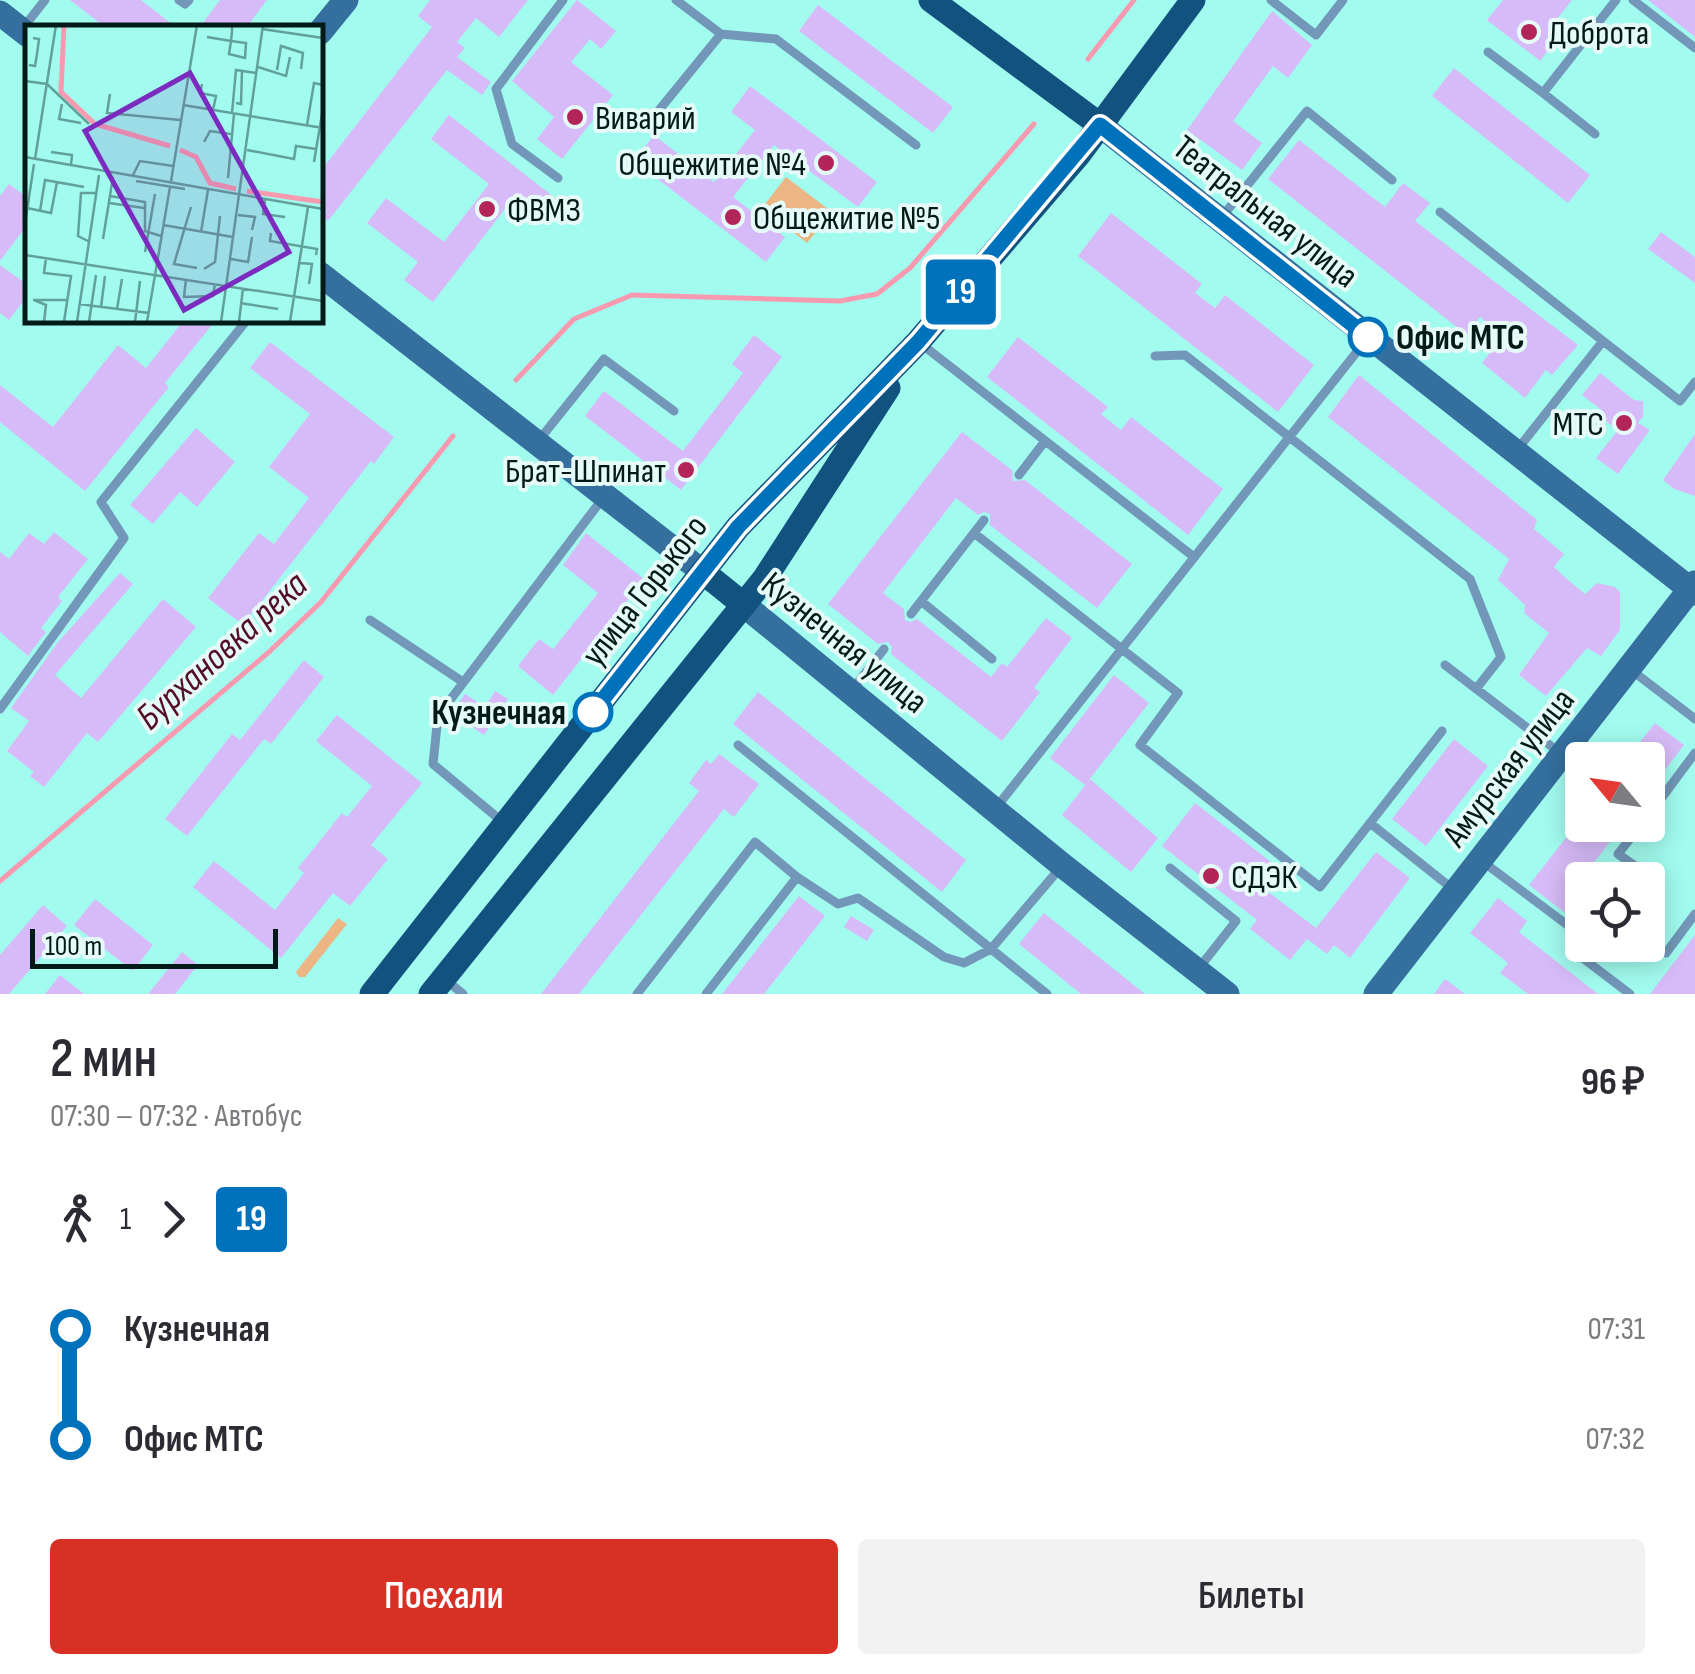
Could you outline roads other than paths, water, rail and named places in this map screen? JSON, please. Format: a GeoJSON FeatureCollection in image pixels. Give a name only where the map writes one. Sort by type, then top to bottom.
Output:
{"type":"FeatureCollection","features":[{"type":"Feature","properties":{"kind":"main road","name":"Театральная улица"},"geometry":{"type":"LineString","coordinates":[[931,0],[1100,125]]}},
{"type":"Feature","properties":{"kind":"main road","name":"улица Горького"},"geometry":{"type":"LineString","coordinates":[[372,994],[738,527],[918,342],[1100,125],[1193,0]]}},
{"type":"Feature","properties":{"kind":"main road","name":"улица Горького"},"geometry":{"type":"LineString","coordinates":[[446,989],[781,558],[918,342]]}},
{"type":"Feature","properties":{"kind":"main road","name":"Кузнечная улица"},"geometry":{"type":"LineString","coordinates":[[703,572],[744,606]]}},
{"type":"Feature","properties":{"kind":"street"},"geometry":{"type":"LineString","coordinates":[[322,30],[346,0]]}},
{"type":"Feature","properties":{"kind":"street"},"geometry":{"type":"LineString","coordinates":[[0,13],[25,33]]}},
{"type":"Feature","properties":{"kind":"street","name":"Театральная улица"},"geometry":{"type":"LineString","coordinates":[[1100,125],[1693,589]]}},
{"type":"Feature","properties":{"kind":"street","name":"Кузнечная улица"},"geometry":{"type":"LineString","coordinates":[[322,276],[703,572]]}},
{"type":"Feature","properties":{"kind":"street","name":"Амурская улица"},"geometry":{"type":"LineString","coordinates":[[1376,994],[1693,589]]}},
{"type":"Feature","properties":{"kind":"street","name":"Кузнечная улица"},"geometry":{"type":"LineString","coordinates":[[744,606],[1062,865],[1228,994]]}},
{"type":"Feature","properties":{"kind":"lane"},"geometry":{"type":"LineString","coordinates":[[30,25],[46,0]]}},
{"type":"Feature","properties":{"kind":"lane"},"geometry":{"type":"LineString","coordinates":[[179,0],[185,4],[189,0]]}},
{"type":"Feature","properties":{"kind":"lane"},"geometry":{"type":"LineString","coordinates":[[558,178],[512,144],[496,89],[563,0]]}},
{"type":"Feature","properties":{"kind":"lane"},"geometry":{"type":"LineString","coordinates":[[676,0],[721,34],[776,39],[916,144]]}},
{"type":"Feature","properties":{"kind":"lane"},"geometry":{"type":"LineString","coordinates":[[1271,0],[1316,35],[1343,0]]}},
{"type":"Feature","properties":{"kind":"lane"},"geometry":{"type":"LineString","coordinates":[[1544,92],[1616,0]]}},
{"type":"Feature","properties":{"kind":"lane"},"geometry":{"type":"LineString","coordinates":[[1633,0],[1695,48]]}},
{"type":"Feature","properties":{"kind":"lane"},"geometry":{"type":"LineString","coordinates":[[651,120],[721,34]]}},
{"type":"Feature","properties":{"kind":"lane"},"geometry":{"type":"LineString","coordinates":[[1488,52],[1595,134]]}},
{"type":"Feature","properties":{"kind":"lane"},"geometry":{"type":"LineString","coordinates":[[1220,220],[1308,112],[1392,180]]}},
{"type":"Feature","properties":{"kind":"lane"},"geometry":{"type":"LineString","coordinates":[[1440,212],[1680,402],[1695,382]]}},
{"type":"Feature","properties":{"kind":"lane"},"geometry":{"type":"LineString","coordinates":[[0,709],[124,538],[102,502],[246,322]]}},
{"type":"Feature","properties":{"kind":"lane"},"geometry":{"type":"LineString","coordinates":[[994,810],[1368,337]]}},
{"type":"Feature","properties":{"kind":"lane"},"geometry":{"type":"LineString","coordinates":[[1515,452],[1604,340]]}},
{"type":"Feature","properties":{"kind":"lane"},"geometry":{"type":"LineString","coordinates":[[918,342],[1194,557]]}},
{"type":"Feature","properties":{"kind":"lane"},"geometry":{"type":"LineString","coordinates":[[1155,356],[1185,355],[1470,579],[1501,657],[1476,690]]}},
{"type":"Feature","properties":{"kind":"lane"},"geometry":{"type":"LineString","coordinates":[[537,442],[604,358],[674,411]]}},
{"type":"Feature","properties":{"kind":"lane"},"geometry":{"type":"LineString","coordinates":[[1019,475],[1046,441]]}},
{"type":"Feature","properties":{"kind":"lane"},"geometry":{"type":"LineString","coordinates":[[506,824],[432,764],[438,716],[604,496]]}},
{"type":"Feature","properties":{"kind":"lane"},"geometry":{"type":"LineString","coordinates":[[911,614],[984,520]]}},
{"type":"Feature","properties":{"kind":"lane"},"geometry":{"type":"LineString","coordinates":[[974,533],[1178,693],[1140,745],[1320,887],[1442,731]]}},
{"type":"Feature","properties":{"kind":"lane"},"geometry":{"type":"LineString","coordinates":[[921,601],[992,659]]}},
{"type":"Feature","properties":{"kind":"lane"},"geometry":{"type":"LineString","coordinates":[[370,620],[463,682]]}},
{"type":"Feature","properties":{"kind":"lane"},"geometry":{"type":"LineString","coordinates":[[850,692],[884,649]]}},
{"type":"Feature","properties":{"kind":"lane"},"geometry":{"type":"LineString","coordinates":[[1445,666],[1562,755]]}},
{"type":"Feature","properties":{"kind":"lane"},"geometry":{"type":"LineString","coordinates":[[1629,668],[1695,719]]}},
{"type":"Feature","properties":{"kind":"lane"},"geometry":{"type":"LineString","coordinates":[[738,745],[1047,994]]}},
{"type":"Feature","properties":{"kind":"lane"},"geometry":{"type":"LineString","coordinates":[[1665,794],[1695,754]]}},
{"type":"Feature","properties":{"kind":"lane"},"geometry":{"type":"LineString","coordinates":[[1370,823],[1456,891]]}},
{"type":"Feature","properties":{"kind":"lane"},"geometry":{"type":"LineString","coordinates":[[636,994],[755,842],[838,904],[858,898],[944,957],[964,964],[991,949],[1062,865]]}},
{"type":"Feature","properties":{"kind":"lane"},"geometry":{"type":"LineString","coordinates":[[1628,842],[1618,854],[1629,862]]}},
{"type":"Feature","properties":{"kind":"lane"},"geometry":{"type":"LineString","coordinates":[[1480,859],[1565,923]]}},
{"type":"Feature","properties":{"kind":"lane"},"geometry":{"type":"LineString","coordinates":[[1170,868],[1236,920],[1197,970]]}},
{"type":"Feature","properties":{"kind":"lane"},"geometry":{"type":"LineString","coordinates":[[706,994],[797,877]]}},
{"type":"Feature","properties":{"kind":"lane"},"geometry":{"type":"LineString","coordinates":[[1666,952],[1695,914]]}},
{"type":"Feature","properties":{"kind":"lane"},"geometry":{"type":"LineString","coordinates":[[1588,962],[1630,994]]}},
{"type":"Feature","properties":{"kind":"waterway"},"geometry":{"type":"LineString","coordinates":[[1088,59],[1134,0]]}},
{"type":"Feature","properties":{"kind":"waterway","name":"Бурхановка река"},"geometry":{"type":"LineString","coordinates":[[516,380],[574,319],[632,295],[840,301],[877,294],[910,268],[1034,124]]}},
{"type":"Feature","properties":{"kind":"waterway","name":"Бурхановка река"},"geometry":{"type":"LineString","coordinates":[[0,881],[269,652],[321,602],[453,436]]}},
{"type":"Feature","properties":{"kind":"place","name":"Доброта"},"geometry":{"type":"Point","coordinates":[1529,32]}},
{"type":"Feature","properties":{"kind":"place","name":"Виварий"},"geometry":{"type":"Point","coordinates":[575,117]}},
{"type":"Feature","properties":{"kind":"place","name":"Общежитие №4"},"geometry":{"type":"Point","coordinates":[826,163]}},
{"type":"Feature","properties":{"kind":"place","name":"ФВМЗ"},"geometry":{"type":"Point","coordinates":[487,209]}},
{"type":"Feature","properties":{"kind":"place","name":"Общежитие №5"},"geometry":{"type":"Point","coordinates":[733,217]}},
{"type":"Feature","properties":{"kind":"place","name":"Офис МТС"},"geometry":{"type":"Point","coordinates":[1368,337]}},
{"type":"Feature","properties":{"kind":"place","name":"МТС"},"geometry":{"type":"Point","coordinates":[1624,423]}},
{"type":"Feature","properties":{"kind":"place","name":"Брат-Шпинат"},"geometry":{"type":"Point","coordinates":[686,470]}},
{"type":"Feature","properties":{"kind":"place","name":"Кузнечная"},"geometry":{"type":"Point","coordinates":[593,712]}},
{"type":"Feature","properties":{"kind":"place","name":"СДЭК"},"geometry":{"type":"Point","coordinates":[1211,876]}}]}
